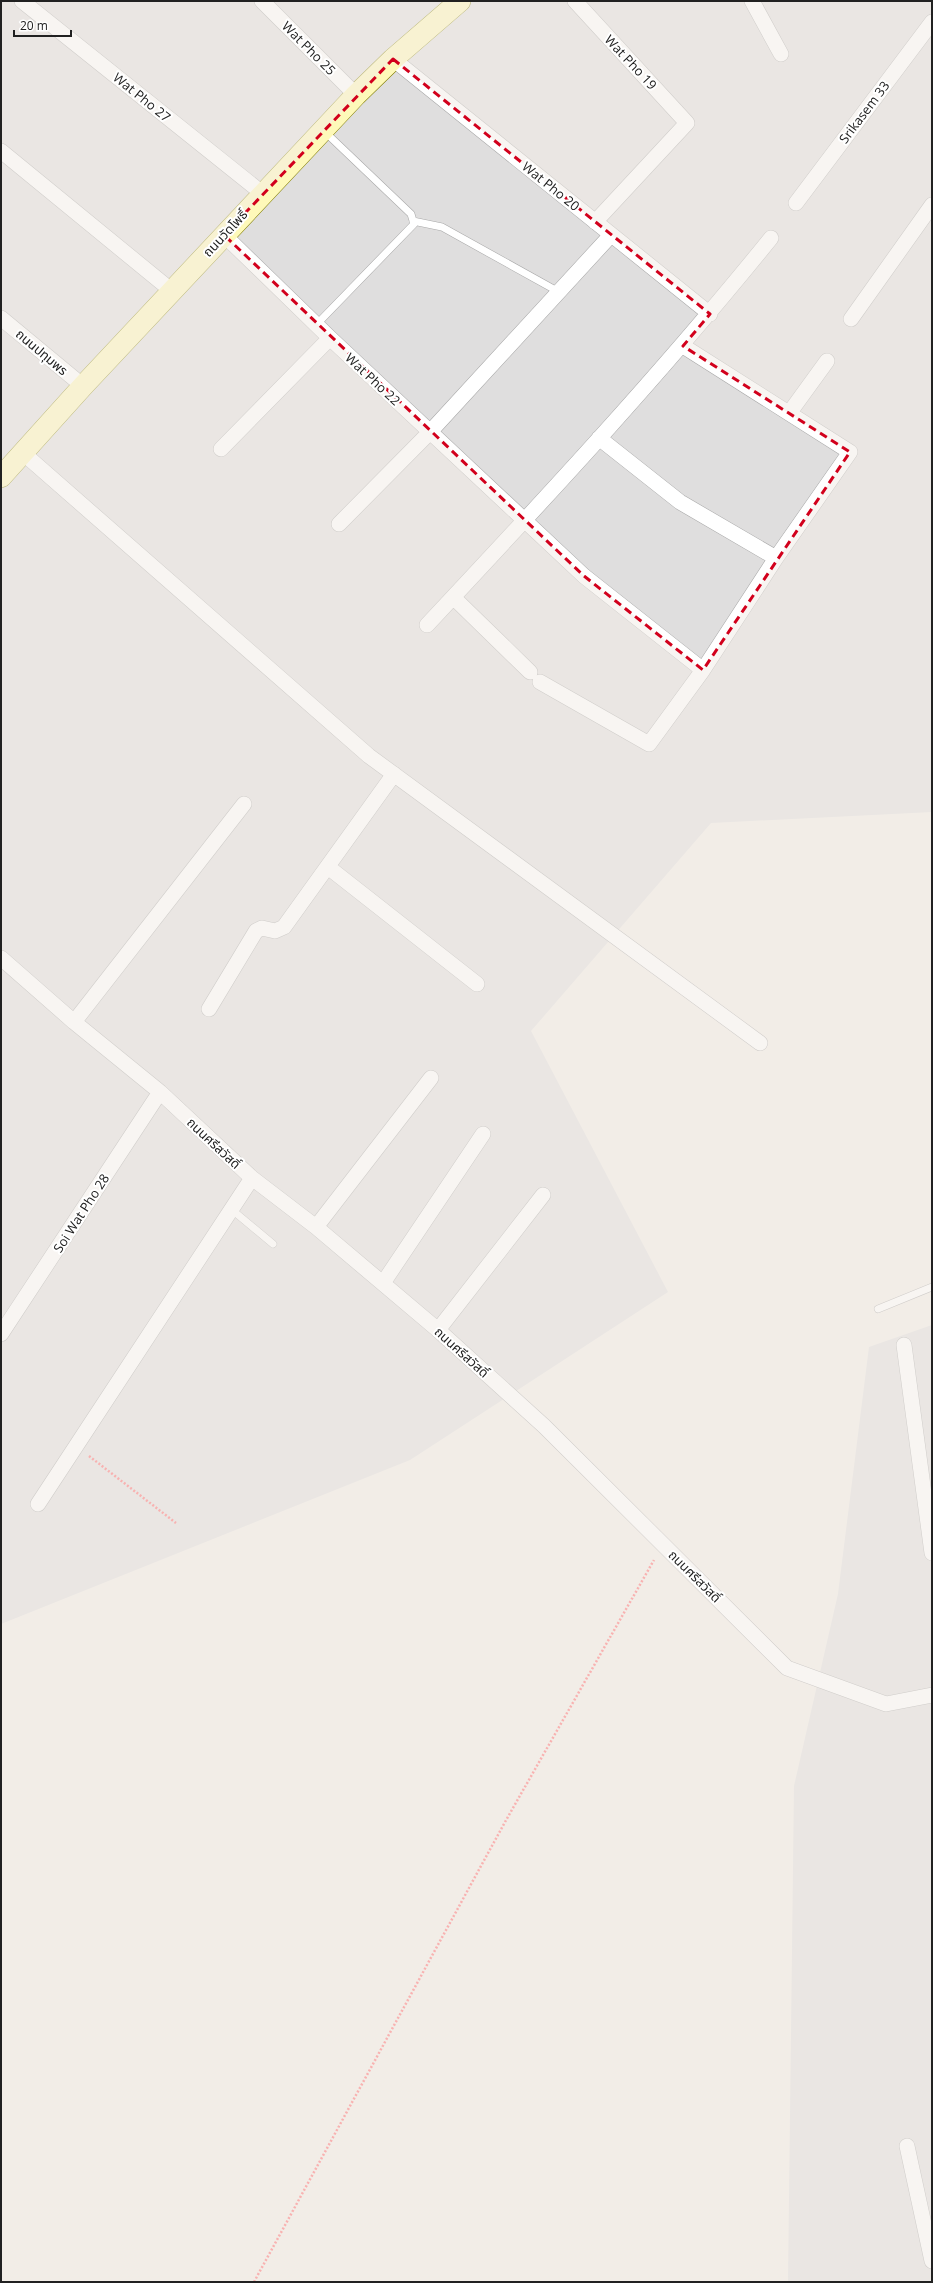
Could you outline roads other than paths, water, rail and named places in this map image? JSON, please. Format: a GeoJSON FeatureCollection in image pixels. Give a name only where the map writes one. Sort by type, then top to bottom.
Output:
{"type":"FeatureCollection","features":[{"type":"Feature","properties":{"kind":"street","name":"Wat Pho 27"},"geometry":{"type":"LineString","coordinates":[[22,1],[262,193]]}},
{"type":"Feature","properties":{"kind":"street","name":"Wat Pho 25"},"geometry":{"type":"LineString","coordinates":[[262,1],[356,95]]}},
{"type":"Feature","properties":{"kind":"street","name":"ถนนวัดโพธิ์"},"geometry":{"type":"LineString","coordinates":[[1,477],[83,386],[262,193],[356,95],[393,59],[460,1]]}},
{"type":"Feature","properties":{"kind":"street","name":"Wat Pho 19"},"geometry":{"type":"LineString","coordinates":[[575,1],[687,123],[595,222]]}},
{"type":"Feature","properties":{"kind":"street"},"geometry":{"type":"LineString","coordinates":[[752,1],[781,54]]}},
{"type":"Feature","properties":{"kind":"street","name":"Srikasem 33"},"geometry":{"type":"LineString","coordinates":[[796,203],[932,22]]}},
{"type":"Feature","properties":{"kind":"street","name":"Wat Pho 20"},"geometry":{"type":"LineString","coordinates":[[393,59],[710,314]]}},
{"type":"Feature","properties":{"kind":"street"},"geometry":{"type":"LineString","coordinates":[[1,151],[172,291]]}},
{"type":"Feature","properties":{"kind":"street"},"geometry":{"type":"LineString","coordinates":[[852,319],[932,205]]}},
{"type":"Feature","properties":{"kind":"street","name":"Wat Pho 22"},"geometry":{"type":"LineString","coordinates":[[224,235],[316,325],[584,576],[703,670]]}},
{"type":"Feature","properties":{"kind":"street"},"geometry":{"type":"LineString","coordinates":[[339,524],[430,432],[611,235]]}},
{"type":"Feature","properties":{"kind":"street"},"geometry":{"type":"LineString","coordinates":[[427,625],[525,520],[683,346],[771,238]]}},
{"type":"Feature","properties":{"kind":"street","name":"ถนนปทุมพร"},"geometry":{"type":"LineString","coordinates":[[1,318],[83,386]]}},
{"type":"Feature","properties":{"kind":"street"},"geometry":{"type":"LineString","coordinates":[[221,450],[330,338]]}},
{"type":"Feature","properties":{"kind":"street"},"geometry":{"type":"LineString","coordinates":[[453,597],[535,677],[649,744],[703,670],[776,558],[850,452],[790,412],[683,346]]}},
{"type":"Feature","properties":{"kind":"street"},"geometry":{"type":"LineString","coordinates":[[790,412],[827,361]]}},
{"type":"Feature","properties":{"kind":"street"},"geometry":{"type":"LineString","coordinates":[[599,438],[680,502],[776,558]]}},
{"type":"Feature","properties":{"kind":"street"},"geometry":{"type":"LineString","coordinates":[[23,453],[369,756],[760,1043]]}},
{"type":"Feature","properties":{"kind":"street"},"geometry":{"type":"LineString","coordinates":[[209,1009],[256,931],[262,928],[275,931],[284,927],[394,774]]}},
{"type":"Feature","properties":{"kind":"street"},"geometry":{"type":"LineString","coordinates":[[74,1022],[244,804]]}},
{"type":"Feature","properties":{"kind":"street"},"geometry":{"type":"LineString","coordinates":[[328,867],[477,984]]}},
{"type":"Feature","properties":{"kind":"street","name":"ถนนศรีสวัสดิ์"},"geometry":{"type":"LineString","coordinates":[[1,958],[74,1022],[160,1092],[252,1178],[316,1227],[438,1330],[544,1426],[787,1668],[886,1704],[932,1695]]}},
{"type":"Feature","properties":{"kind":"street"},"geometry":{"type":"LineString","coordinates":[[316,1227],[431,1078]]}},
{"type":"Feature","properties":{"kind":"street","name":"Soi Wat Pho 28"},"geometry":{"type":"LineString","coordinates":[[1,1334],[160,1092]]}},
{"type":"Feature","properties":{"kind":"street"},"geometry":{"type":"LineString","coordinates":[[383,1283],[483,1134]]}},
{"type":"Feature","properties":{"kind":"street"},"geometry":{"type":"LineString","coordinates":[[38,1504],[252,1178]]}},
{"type":"Feature","properties":{"kind":"street"},"geometry":{"type":"LineString","coordinates":[[438,1330],[542,1195]]}},
{"type":"Feature","properties":{"kind":"street"},"geometry":{"type":"LineString","coordinates":[[904,1345],[932,1553]]}},
{"type":"Feature","properties":{"kind":"street"},"geometry":{"type":"LineString","coordinates":[[907,2146],[932,2261]]}},
{"type":"Feature","properties":{"kind":"lane"},"geometry":{"type":"LineString","coordinates":[[316,325],[412,228],[413,221],[411,214],[323,130]]}},
{"type":"Feature","properties":{"kind":"lane"},"geometry":{"type":"LineString","coordinates":[[413,221],[442,227],[559,292]]}},
{"type":"Feature","properties":{"kind":"lane"},"geometry":{"type":"LineString","coordinates":[[232,1209],[273,1244]]}},
{"type":"Feature","properties":{"kind":"lane"},"geometry":{"type":"LineString","coordinates":[[878,1308],[932,1287]]}}]}
